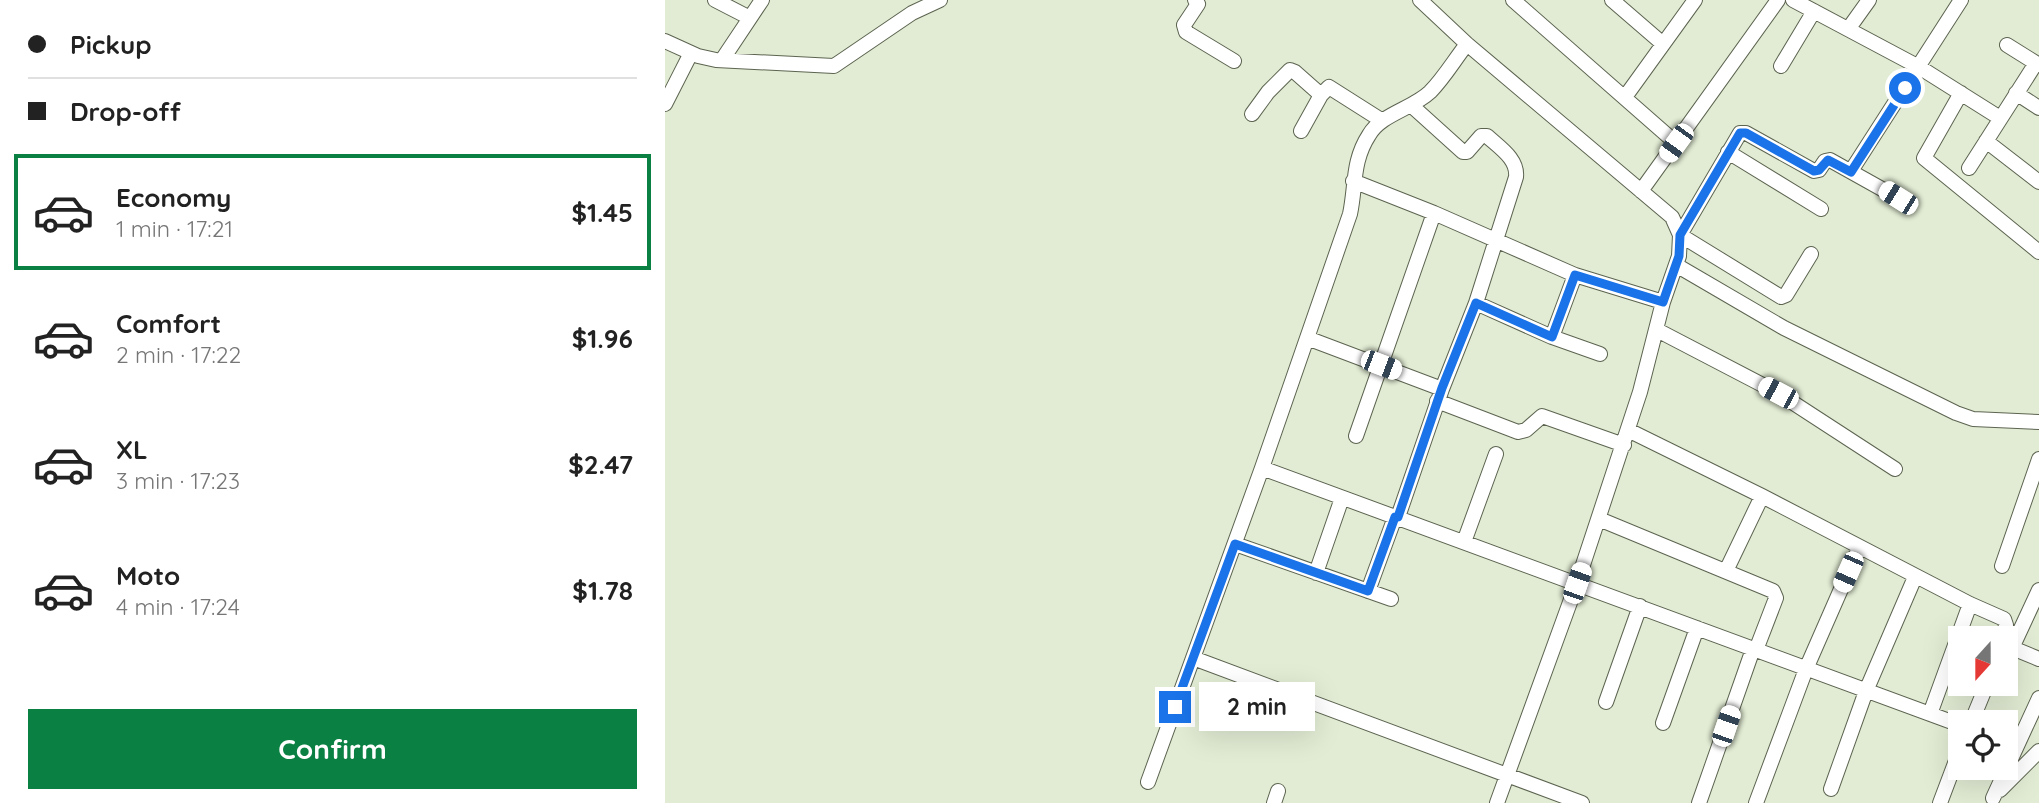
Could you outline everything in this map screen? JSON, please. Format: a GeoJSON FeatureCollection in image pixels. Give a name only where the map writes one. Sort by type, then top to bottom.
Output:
{"type":"FeatureCollection","features":[{"type":"Feature","properties":{"kind":"street"},"geometry":{"type":"LineString","coordinates":[[715,0],[750,18]]}},
{"type":"Feature","properties":{"kind":"street"},"geometry":{"type":"LineString","coordinates":[[722,60],[762,0]]}},
{"type":"Feature","properties":{"kind":"street"},"geometry":{"type":"LineString","coordinates":[[665,41],[691,53],[722,60],[834,66],[905,17],[940,0]]}},
{"type":"Feature","properties":{"kind":"street"},"geometry":{"type":"LineString","coordinates":[[1195,0],[1198,4],[1184,25],[1186,32],[1234,61]]}},
{"type":"Feature","properties":{"kind":"street"},"geometry":{"type":"LineString","coordinates":[[1420,0],[1467,44],[1672,218],[1680,235],[1781,297],[1786,295],[1811,254]]}},
{"type":"Feature","properties":{"kind":"street"},"geometry":{"type":"LineString","coordinates":[[1513,0],[1676,143]]}},
{"type":"Feature","properties":{"kind":"street"},"geometry":{"type":"LineString","coordinates":[[1612,0],[1663,44]]}},
{"type":"Feature","properties":{"kind":"street"},"geometry":{"type":"LineString","coordinates":[[1625,97],[1695,0]]}},
{"type":"Feature","properties":{"kind":"street"},"geometry":{"type":"LineString","coordinates":[[1641,191],[1778,0]]}},
{"type":"Feature","properties":{"kind":"street"},"geometry":{"type":"LineString","coordinates":[[1793,0],[1919,67],[2000,118]]}},
{"type":"Feature","properties":{"kind":"street"},"geometry":{"type":"LineString","coordinates":[[1849,28],[1869,0]]}},
{"type":"Feature","properties":{"kind":"street"},"geometry":{"type":"LineString","coordinates":[[1851,172],[1961,0]]}},
{"type":"Feature","properties":{"kind":"street"},"geometry":{"type":"LineString","coordinates":[[1781,66],[1814,10]]}},
{"type":"Feature","properties":{"kind":"street"},"geometry":{"type":"LineString","coordinates":[[1148,782],[1235,544],[1350,214],[1353,181],[1361,150],[1369,134],[1381,120],[1412,106],[1431,91],[1467,44]]}},
{"type":"Feature","properties":{"kind":"street"},"geometry":{"type":"LineString","coordinates":[[1969,167],[2037,64],[2007,45]]}},
{"type":"Feature","properties":{"kind":"street"},"geometry":{"type":"LineString","coordinates":[[665,104],[691,53]]}},
{"type":"Feature","properties":{"kind":"street"},"geometry":{"type":"LineString","coordinates":[[1252,114],[1268,92],[1290,71],[1295,72],[1321,94]]}},
{"type":"Feature","properties":{"kind":"street"},"geometry":{"type":"LineString","coordinates":[[1301,131],[1321,94],[1332,88],[1381,120]]}},
{"type":"Feature","properties":{"kind":"street"},"geometry":{"type":"LineString","coordinates":[[1961,93],[1924,158],[2039,252]]}},
{"type":"Feature","properties":{"kind":"street"},"geometry":{"type":"LineString","coordinates":[[2016,93],[2039,108]]}},
{"type":"Feature","properties":{"kind":"street"},"geometry":{"type":"LineString","coordinates":[[1368,591],[1476,303],[1517,168],[1514,161],[1484,135],[1467,152],[1463,152],[1412,106]]}},
{"type":"Feature","properties":{"kind":"street"},"geometry":{"type":"LineString","coordinates":[[1497,803],[1627,438],[1663,302],[1676,265],[1680,235],[1728,152],[1742,132],[1814,171],[1819,170],[1828,160],[1898,198]]}},
{"type":"Feature","properties":{"kind":"street"},"geometry":{"type":"LineString","coordinates":[[1986,141],[2039,182]]}},
{"type":"Feature","properties":{"kind":"street"},"geometry":{"type":"LineString","coordinates":[[1728,152],[1821,209]]}},
{"type":"Feature","properties":{"kind":"street"},"geometry":{"type":"LineString","coordinates":[[1353,181],[1434,213],[1575,275],[1663,302]]}},
{"type":"Feature","properties":{"kind":"street"},"geometry":{"type":"LineString","coordinates":[[1356,436],[1434,213]]}},
{"type":"Feature","properties":{"kind":"street"},"geometry":{"type":"LineString","coordinates":[[1676,265],[1784,328],[1956,413],[1973,419],[2039,422]]}},
{"type":"Feature","properties":{"kind":"street"},"geometry":{"type":"LineString","coordinates":[[1552,337],[1575,275]]}},
{"type":"Feature","properties":{"kind":"street"},"geometry":{"type":"LineString","coordinates":[[1476,303],[1552,337],[1600,354]]}},
{"type":"Feature","properties":{"kind":"street"},"geometry":{"type":"LineString","coordinates":[[1657,330],[1778,393],[1895,469]]}},
{"type":"Feature","properties":{"kind":"street"},"geometry":{"type":"LineString","coordinates":[[1307,338],[1381,365],[1518,432],[1527,430],[1542,416],[1627,438],[1762,496],[1915,577],[2004,619],[2006,626]]}},
{"type":"Feature","properties":{"kind":"street"},"geometry":{"type":"LineString","coordinates":[[1464,542],[1496,454]]}},
{"type":"Feature","properties":{"kind":"street"},"geometry":{"type":"LineString","coordinates":[[2002,566],[2039,459]]}},
{"type":"Feature","properties":{"kind":"street"},"geometry":{"type":"LineString","coordinates":[[1262,468],[1948,721]]}},
{"type":"Feature","properties":{"kind":"street"},"geometry":{"type":"LineString","coordinates":[[1725,571],[1762,496]]}},
{"type":"Feature","properties":{"kind":"street"},"geometry":{"type":"LineString","coordinates":[[1316,573],[1342,498]]}},
{"type":"Feature","properties":{"kind":"street"},"geometry":{"type":"LineString","coordinates":[[1599,519],[1776,594],[1699,803]]}},
{"type":"Feature","properties":{"kind":"street"},"geometry":{"type":"LineString","coordinates":[[1235,544],[1391,599]]}},
{"type":"Feature","properties":{"kind":"street"},"geometry":{"type":"LineString","coordinates":[[1756,803],[1805,669],[1859,548]]}},
{"type":"Feature","properties":{"kind":"street"},"geometry":{"type":"LineString","coordinates":[[1831,789],[1866,691],[1915,577]]}},
{"type":"Feature","properties":{"kind":"street"},"geometry":{"type":"LineString","coordinates":[[2018,626],[2038,594]]}},
{"type":"Feature","properties":{"kind":"street"},"geometry":{"type":"LineString","coordinates":[[1930,714],[1970,604]]}},
{"type":"Feature","properties":{"kind":"street"},"geometry":{"type":"LineString","coordinates":[[1606,702],[1640,606]]}},
{"type":"Feature","properties":{"kind":"street"},"geometry":{"type":"LineString","coordinates":[[1663,723],[1697,628]]}},
{"type":"Feature","properties":{"kind":"street"},"geometry":{"type":"LineString","coordinates":[[2018,649],[2039,659]]}},
{"type":"Feature","properties":{"kind":"street"},"geometry":{"type":"LineString","coordinates":[[1193,657],[1582,803]]}},
{"type":"Feature","properties":{"kind":"street"},"geometry":{"type":"LineString","coordinates":[[1990,800],[2039,698]]}},
{"type":"Feature","properties":{"kind":"street"},"geometry":{"type":"LineString","coordinates":[[1990,800],[2039,751]]}},
{"type":"Feature","properties":{"kind":"street"},"geometry":{"type":"LineString","coordinates":[[1940,803],[1949,780]]}},
{"type":"Feature","properties":{"kind":"route"},"geometry":{"type":"LineString","coordinates":[[1175,707],[1235,544],[1368,591],[1395,517],[1398,517],[1442,388],[1476,303],[1552,337],[1575,275],[1663,302],[1679,256],[1680,235],[1740,133],[1746,133],[1814,171],[1830,160],[1851,172],[1905,88]]}}]}
